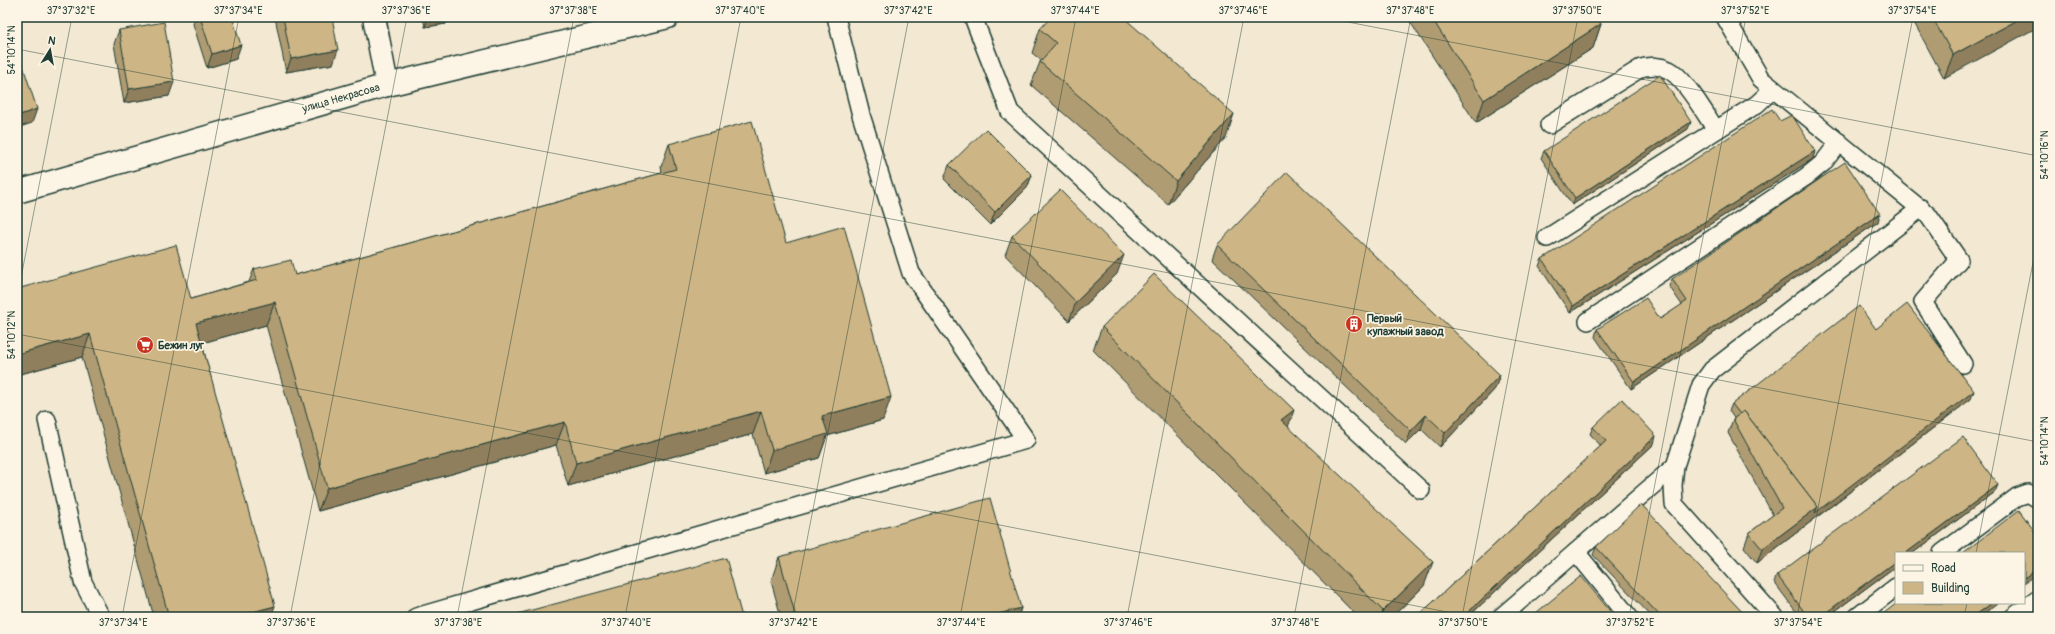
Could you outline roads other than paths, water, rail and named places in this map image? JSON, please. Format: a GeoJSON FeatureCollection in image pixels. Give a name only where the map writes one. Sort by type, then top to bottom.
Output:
{"type":"FeatureCollection","features":[{"type":"Feature","properties":{"kind":"street"},"geometry":{"type":"LineString","coordinates":[[374,17],[387,85]]}},
{"type":"Feature","properties":{"kind":"street","name":"улица Некрасова"},"geometry":{"type":"LineString","coordinates":[[17,192],[387,85],[668,17]]}},
{"type":"Feature","properties":{"kind":"lane"},"geometry":{"type":"LineString","coordinates":[[416,617],[1026,440],[911,273],[861,115],[836,17]]}},
{"type":"Feature","properties":{"kind":"lane"},"geometry":{"type":"LineString","coordinates":[[972,17],[1010,112],[1421,490]]}},
{"type":"Feature","properties":{"kind":"lane"},"geometry":{"type":"LineString","coordinates":[[1725,17],[1761,79],[1928,214],[1959,260],[1923,302],[1963,364]]}},
{"type":"Feature","properties":{"kind":"lane"},"geometry":{"type":"LineString","coordinates":[[1549,125],[1642,68],[1654,66],[1669,70],[1679,78],[1716,130]]}},
{"type":"Feature","properties":{"kind":"lane"},"geometry":{"type":"LineString","coordinates":[[1547,238],[1757,104],[1772,89]]}},
{"type":"Feature","properties":{"kind":"lane"},"geometry":{"type":"LineString","coordinates":[[1588,321],[1808,176],[1823,163],[1839,142]]}},
{"type":"Feature","properties":{"kind":"lane"},"geometry":{"type":"LineString","coordinates":[[1775,617],[1674,504],[1673,485],[1675,466],[1701,385],[1712,370],[1921,208]]}},
{"type":"Feature","properties":{"kind":"lane"},"geometry":{"type":"LineString","coordinates":[[47,420],[84,582],[101,617]]}},
{"type":"Feature","properties":{"kind":"lane"},"geometry":{"type":"LineString","coordinates":[[1504,616],[1675,466]]}},
{"type":"Feature","properties":{"kind":"lane"},"geometry":{"type":"LineString","coordinates":[[1943,552],[2017,497],[2028,493],[2038,499]]}},
{"type":"Feature","properties":{"kind":"lane"},"geometry":{"type":"LineString","coordinates":[[1576,552],[1629,617]]}},
{"type":"Feature","properties":{"kind":"lane"},"geometry":{"type":"LineString","coordinates":[[1857,617],[1895,588]]}},
{"type":"Feature","properties":{"kind":"lane"},"geometry":{"type":"LineString","coordinates":[[2013,617],[2038,599]]}},
{"type":"Feature","properties":{"kind":"place","name":"Первый купажный завод"},"geometry":{"type":"Point","coordinates":[1354,324]}},
{"type":"Feature","properties":{"kind":"place","name":"Бежин луг"},"geometry":{"type":"Point","coordinates":[145,345]}}]}
